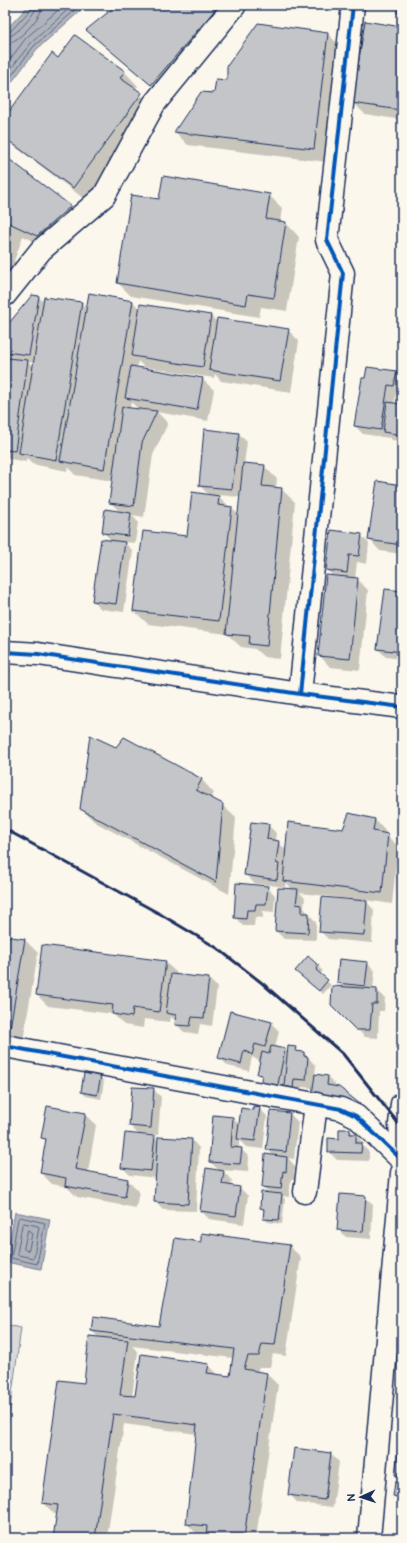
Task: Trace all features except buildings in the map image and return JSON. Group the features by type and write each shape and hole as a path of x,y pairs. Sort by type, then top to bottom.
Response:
{"street":[{"path":"5,295 41,250 104,196 154,104 235,5"},
{"path":"300,694 343,273 327,240 353,5"},
{"path":"5,652 46,655 300,694 402,707"},
{"path":"5,1046 341,1109 356,1116 402,1160"},
{"path":"305,1192 316,1104"},
{"path":"402,1104 400,1125 402,1147"},
{"path":"369,1538 402,1173"}],"shaded area":[{"path":"5,1325 21,1328 5,1446"}],"water":[{"path":"29,5 87,5 37,49 5,91 5,31"},
{"path":"15,1212 50,1219 41,1269 6,1262"}],"railway":[{"path":"5,829 160,914 217,948 262,983 343,1054 402,1128"}],"cycle path":[{"path":"300,694 343,273 327,240 353,5"},
{"path":"5,652 38,654 300,694 402,707"},
{"path":"5,1046 341,1109 356,1116 402,1160"}]}
